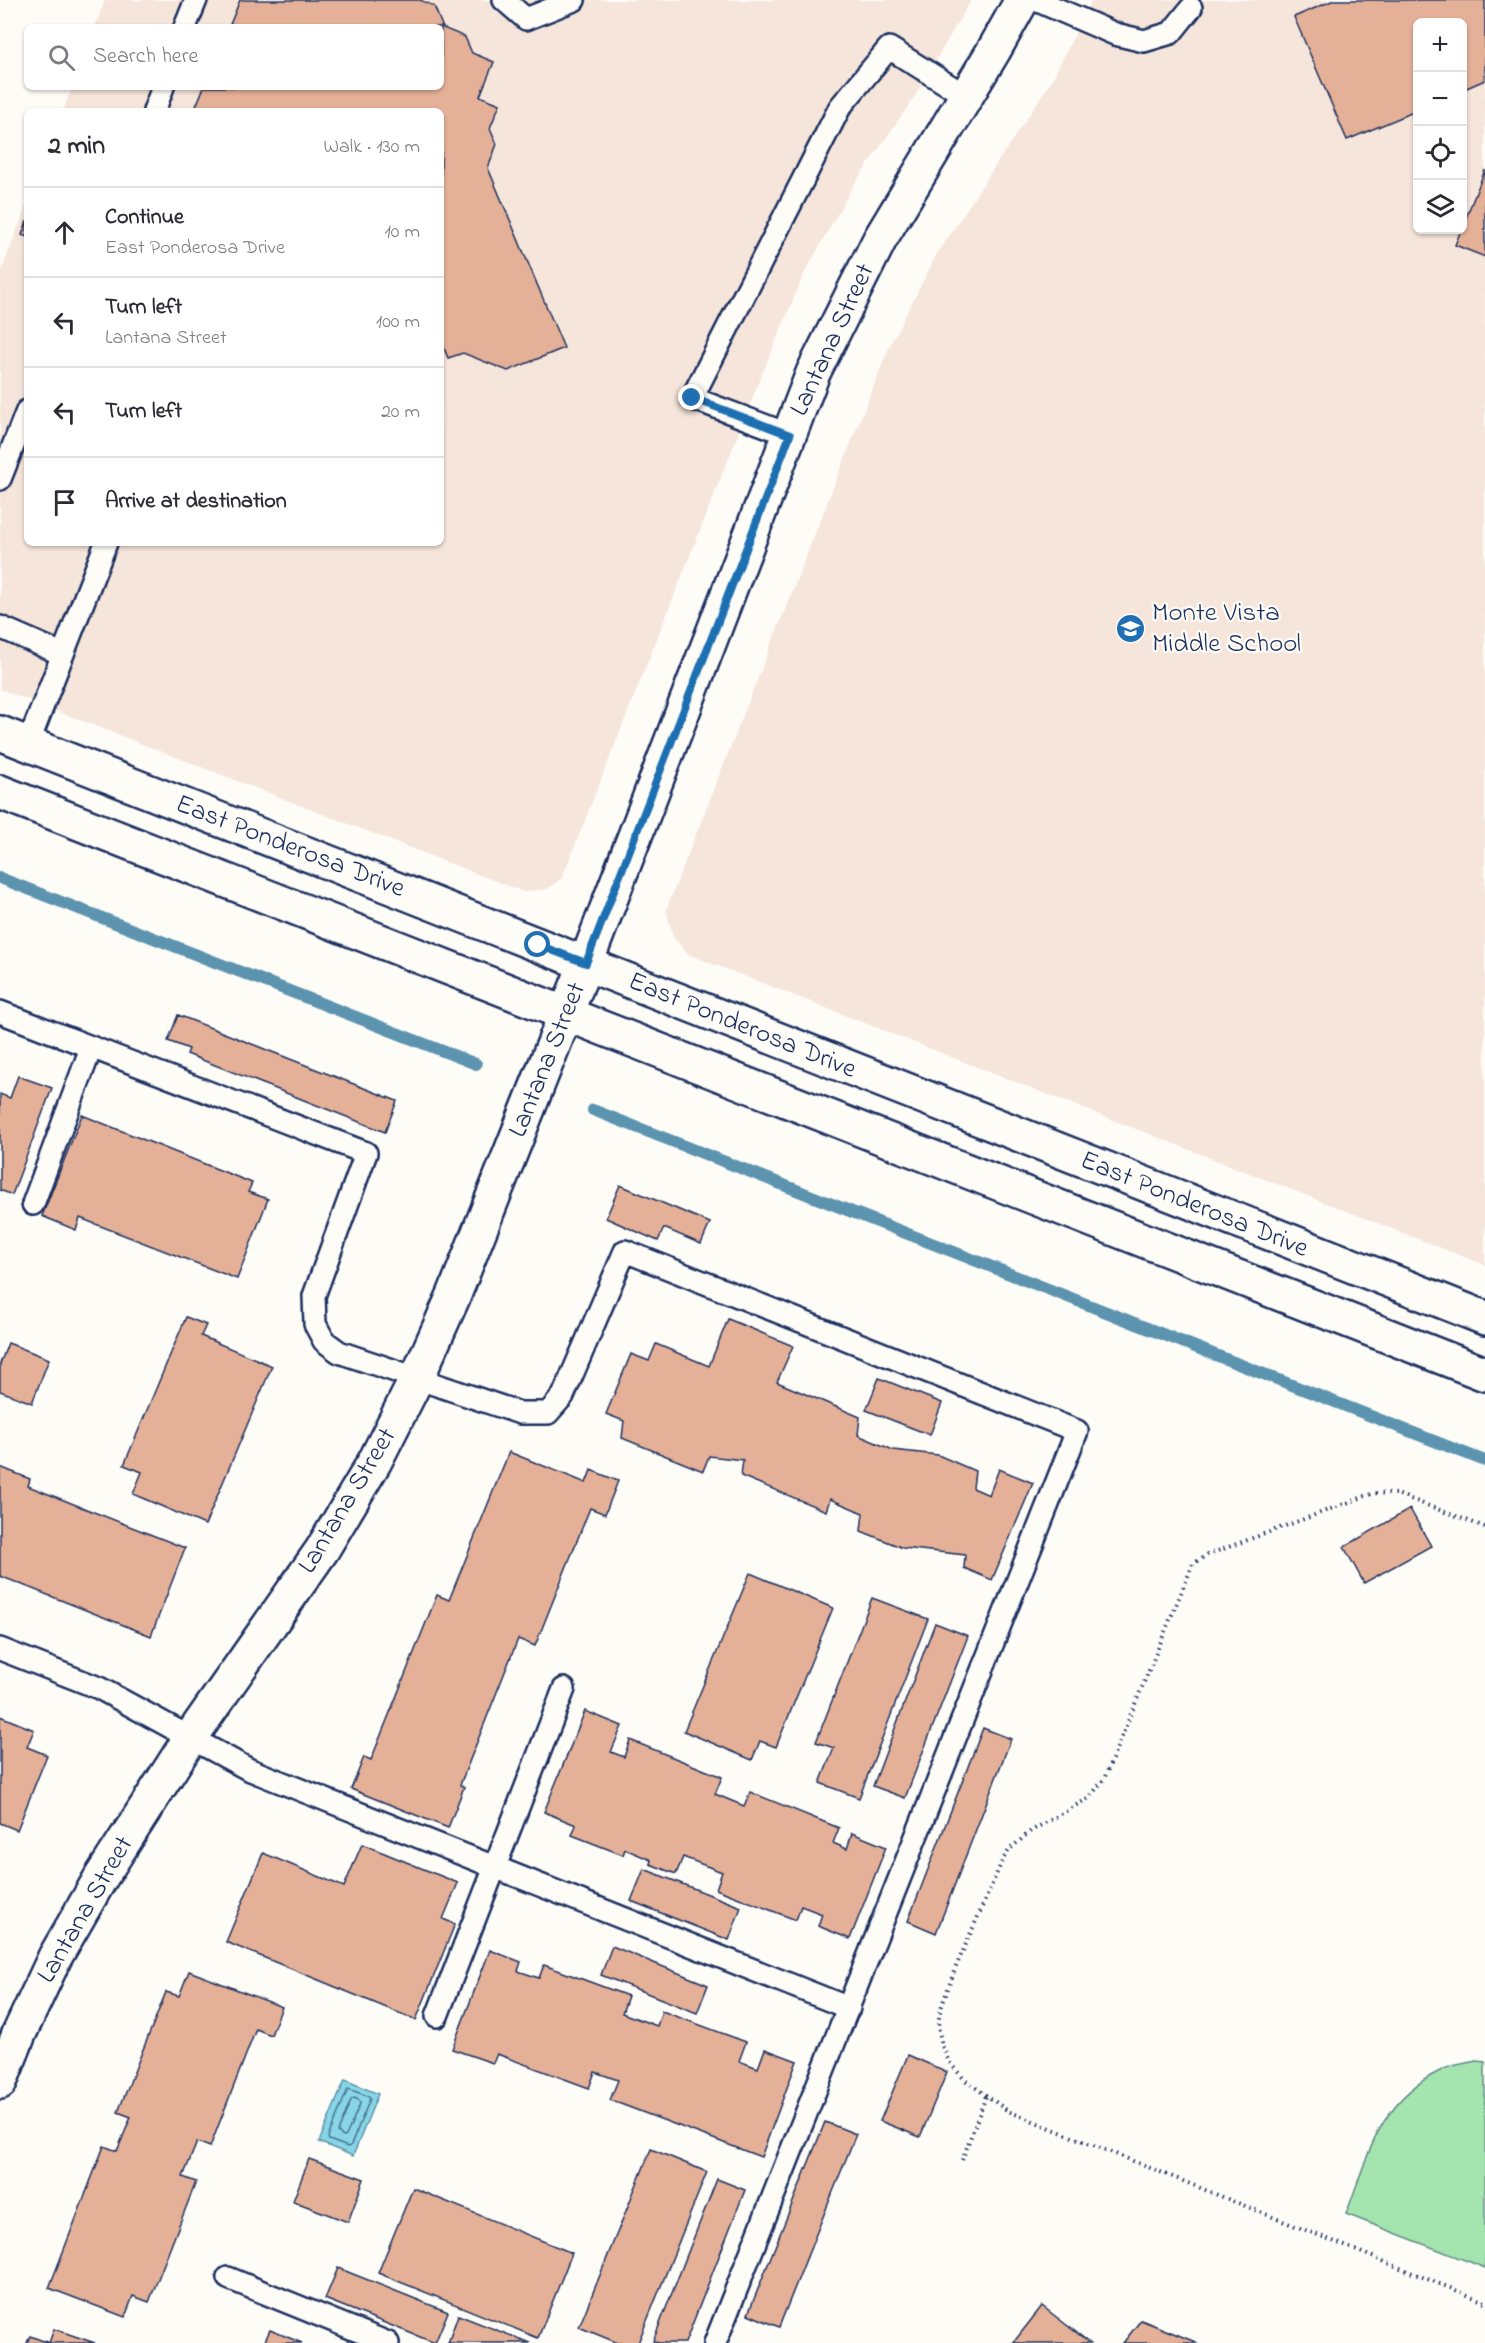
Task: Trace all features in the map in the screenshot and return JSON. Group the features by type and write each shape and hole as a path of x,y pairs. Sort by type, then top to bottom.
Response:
{"main road":[{"name":"Lantana Street","path":"0,2082 55,1956 100,1879 191,1737 322,1550 375,1461 417,1378 454,1295 586,963 813,373 880,239 1022,0"},
{"name":"East Ponderosa Drive","path":"14,738 1485,1318"},
{"name":"East Ponderosa Drive","path":"0,792 1485,1374"}],"lane":[{"path":"186,24 196,0"},
{"path":"504,0 526,19 574,0"},
{"path":"1036,0 1115,34 1144,41 1170,33 1191,8"},
{"path":"790,435 692,398 840,107 889,48 966,96"},
{"path":"155,108 162,90"},
{"path":"0,479 24,419"},
{"path":"14,738 62,654 105,546"},
{"path":"0,627 62,654"},
{"path":"0,1012 366,1153 314,1296 315,1324 324,1341 339,1352 520,1413 548,1413 563,1396 625,1251 1077,1431 715,2343"},
{"path":"33,1204 91,1048"},
{"path":"0,1649 99,1688 248,1769 849,2008"},
{"path":"437,2016 564,1689"},
{"path":"228,2278 388,2343"}],"path":[{"path":"1485,1527 1397,1494 1374,1493 1207,1555 1193,1564 1104,1779 1089,1798 1031,1831 1010,1849 1003,1859 955,1969 940,2011 939,2037 945,2056 965,2080 1008,2111 1485,2302"},
{"path":"962,2160 986,2096"}],"shaded area":[{"path":"105,0 971,0 913,99 853,186 804,274 562,878 547,889 524,892 0,689 0,275 24,212 24,546 444,546 444,108 64,108 71,90 444,90 444,24 96,24"},
{"name":"Monte Vista Middle School","path":"1092,0 1485,0 1485,1265 690,955 674,939 666,910 889,347 937,254 1052,80"}],"green space":[{"path":"1476,2061 1485,2062 1485,2268 1346,2214 1378,2132 1402,2098 1419,2083 1444,2069"}],"water":[{"path":"345,2080 378,2094 353,2156 319,2142"}],"building":[{"path":"240,0 420,0 434,6 441,24 230,24"},
{"path":"1334,0 1485,0 1485,80 1467,88 1467,18 1413,18 1413,112 1347,140 1294,17"},
{"path":"444,28 465,37 472,53 494,62 480,96 500,104 490,128 497,144 488,168 564,348 508,371 463,353 448,358 444,348 444,108 195,108 203,90 444,90"},
{"path":"1485,170 1485,257 1455,245 1459,234 1467,234 1467,215"},
{"path":"178,1015 397,1101 385,1132 187,1054 189,1049 168,1041"},
{"path":"18,1076 52,1088 12,1195 0,1190 0,1094 10,1098"},
{"path":"82,1115 252,1183 248,1192 268,1199 237,1279 80,1218 76,1230 42,1216"},
{"path":"620,1185 710,1223 701,1244 664,1228 658,1241 606,1218"},
{"path":"186,1317 206,1325 201,1336 272,1366 205,1525 133,1494 142,1472 124,1465"},
{"path":"728,1319 793,1346 777,1382 860,1417 858,1435 893,1450 938,1455 975,1471 973,1488 989,1495 999,1469 1033,1483 992,1580 964,1568 965,1555 903,1548 861,1531 863,1513 830,1499 826,1511 741,1476 743,1460 709,1456 703,1471 622,1438 624,1421 606,1414 631,1354 649,1361 656,1344 709,1366"},
{"path":"8,1343 49,1359 32,1403 0,1391 0,1364"},
{"path":"879,1378 942,1403 930,1435 866,1410"},
{"path":"509,1452 586,1483 591,1470 618,1481 605,1514 590,1508 535,1646 518,1639 460,1785 464,1787 448,1828 351,1789 364,1757 371,1760 437,1595 449,1600"},
{"path":"0,1467 30,1479 28,1486 185,1548 151,1636 0,1576"},
{"path":"1410,1509 1431,1546 1364,1583 1344,1547"},
{"path":"750,1573 833,1608 776,1747 760,1741 752,1760 684,1731"},
{"path":"872,1598 928,1619 859,1798 820,1783 834,1748 816,1742"},
{"path":"935,1623 968,1636 905,1798 873,1786"},
{"path":"585,1711 622,1726 611,1752 624,1757 630,1740 722,1777 715,1794 744,1806 750,1792 839,1828 833,1843 847,1849 852,1833 886,1847 850,1939 818,1926 822,1914 801,1906 796,1920 716,1889 722,1872 683,1857 676,1874 650,1864 651,1860 625,1849 623,1855 572,1835 576,1825 544,1812"},
{"path":"0,1716 34,1730 27,1747 47,1755 17,1830 0,1823"},
{"path":"983,1728 1011,1739 936,1933 908,1921"},
{"path":"362,1844 458,1883 443,1919 455,1924 416,2020 226,1942 263,1853 344,1887"},
{"path":"644,1869 741,1907 729,1940 631,1901"},
{"path":"612,1946 708,1985 697,2013 601,1975"},
{"path":"490,1950 521,1962 518,1971 539,1978 544,1965 628,1996 622,2013 657,2026 662,2011 746,2042 739,2061 758,2068 765,2049 797,2061 761,2157 610,2100 618,2080 595,2072 589,2088 497,2054 493,2063 452,2049"},
{"path":"189,1971 282,2007 271,2035 256,2029 210,2147 197,2142 183,2177 196,2182 149,2302 133,2296 125,2317 49,2288 104,2146 117,2151 131,2117 118,2112 166,1992 179,1996"},
{"path":"908,2055 947,2072 920,2137 880,2121"},
{"path":"825,2122 856,2134 779,2327 748,2314"},
{"path":"651,2149 707,2172 638,2343 618,2343 579,2327"},
{"path":"309,2159 364,2179 348,2222 293,2201"},
{"path":"717,2179 745,2190 685,2343 653,2341"},
{"path":"413,2188 572,2253 538,2338 378,2273"},
{"path":"338,2268 448,2312 435,2343 325,2299"},
{"path":"1042,2306 1090,2343 1013,2343"},
{"path":"458,2315 530,2343 448,2343"},
{"path":"1141,2320 1198,2343 1123,2343"},
{"path":"54,2329 95,2343 49,2343"},
{"path":"270,2330 302,2343 264,2343"},
{"path":"30,2336 49,2343 27,2343"}],"waterway":[{"path":"0,878 476,1064"},
{"path":"593,1110 1485,1461"}],"place":[{"name":"Monte Vista Middle School","path":"1131,629"}],"route":[{"path":"538,945 586,963 790,435 692,398"}]}
